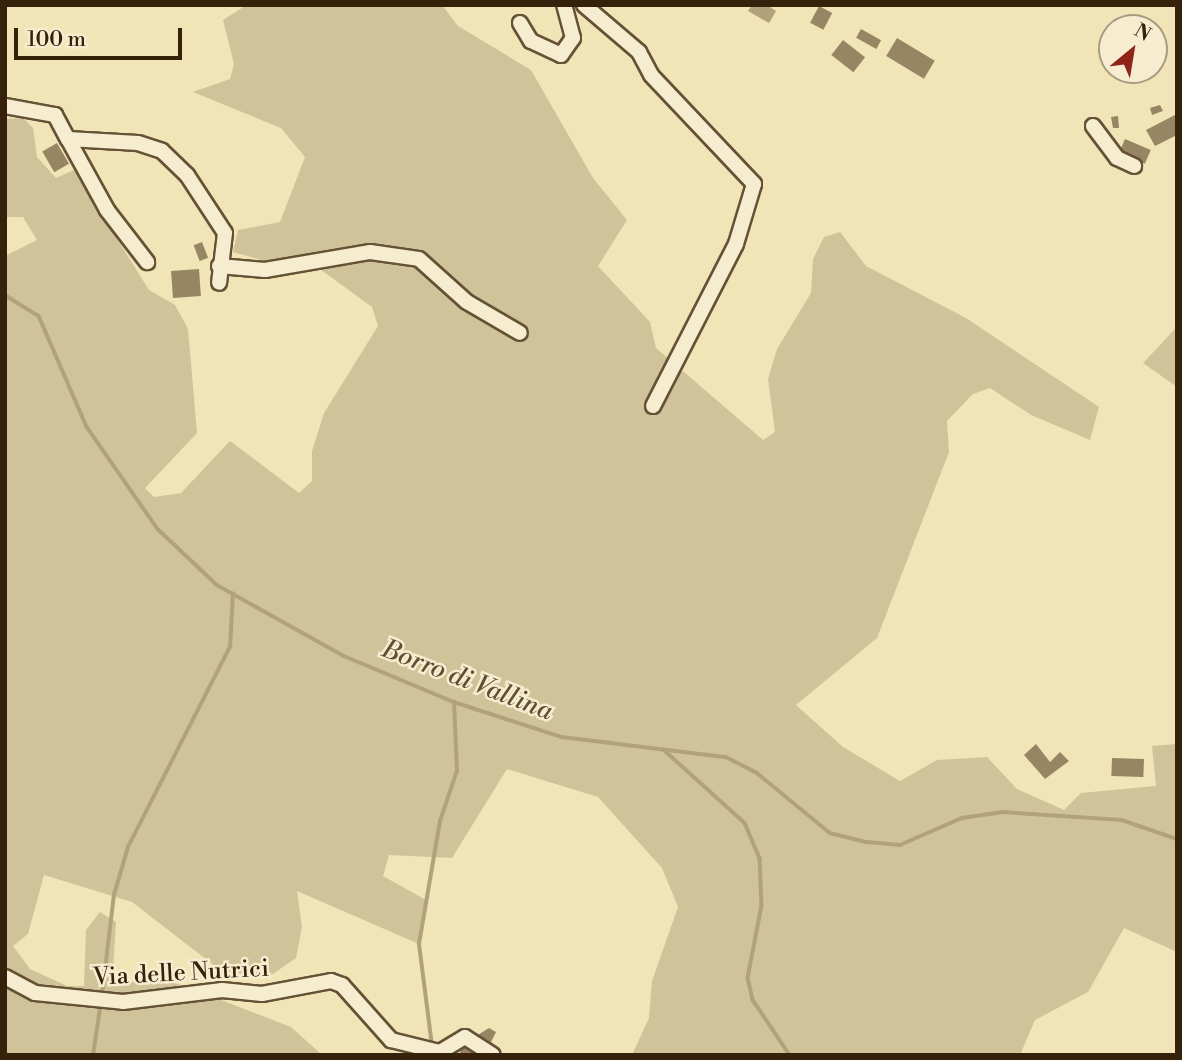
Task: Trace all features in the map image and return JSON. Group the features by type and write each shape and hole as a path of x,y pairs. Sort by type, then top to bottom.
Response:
{"street":[{"path":"520,23 531,41 561,55 573,38 564,5"},
{"path":"584,5 639,52 652,75 754,184 736,244 653,405"},
{"path":"5,106 55,115 107,210 147,262"},
{"path":"1093,126 1117,158 1134,166"},
{"path":"68,139 138,143 162,151 187,175 225,233 219,283"},
{"path":"219,266 264,270 370,252 419,259 467,302 520,333"},
{"name":"Via delle Nutrici","path":"5,977 35,993 123,1002 222,990 270,993 331,981 391,1040 440,1052 465,1037 493,1055"}],"shaded area":[{"path":"442,5 458,26 531,70 593,178 627,220 598,266 650,322 656,348 763,440 775,432 768,379 777,349 811,293 813,259 824,237 840,232 866,266 966,318 1099,407 1090,440 1031,415 990,388 973,394 947,421 949,452 877,638 796,705 843,747 900,781 937,760 987,757 1017,789 1064,810 1081,793 1156,786 1152,746 1177,744 1177,952 1124,928 1088,992 1035,1020 1020,1055 632,1055 649,1018 652,981 678,907 662,868 598,797 507,769 452,858 389,855 383,876 426,900 419,944 297,891 302,927 296,958 267,978 220,970 132,902 44,875 28,934 13,946 30,969 67,986 84,986 86,930 100,912 116,922 112,983 160,979 188,987 291,1027 322,1055 5,1055 5,256 37,240 23,217 5,217 5,119 23,118 33,128 37,157 56,178 74,170 149,290 175,305 188,329 197,433 145,488 154,497 181,493 230,441 299,493 312,481 312,451 324,413 378,326 372,307 306,259 272,263 233,252 238,230 280,222 305,157 281,128 193,92 230,79 234,64 223,20 245,6"},
{"path":"752,5 767,5 776,11 769,23 748,11"},
{"path":"1177,327 1177,387 1143,363"}],"building":[{"path":"819,6 832,13 823,30 810,23"},
{"path":"861,29 881,40 876,49 856,38"},
{"path":"897,38 935,61 924,79 886,56"},
{"path":"843,40 865,57 853,72 831,55"},
{"path":"1160,105 1163,111 1152,115 1150,108"},
{"path":"1175,115 1177,135 1155,146 1146,130"},
{"path":"1118,116 1119,128 1113,128 1111,117"},
{"path":"1125,139 1151,150 1145,164 1119,153"},
{"path":"57,143 69,164 54,172 42,152"},
{"path":"202,242 208,258 200,261 194,245"},
{"path":"199,269 201,296 173,298 171,271"},
{"path":"1036,744 1050,762 1060,752 1069,761 1045,779 1024,755"},
{"path":"1112,758 1144,759 1143,777 1111,776"},
{"path":"489,1028 496,1032 491,1042 500,1053 473,1038"},
{"path":"461,1043 473,1045 472,1055 460,1055"}],"waterway":[{"name":"Borro di Vallina","path":"5,295 39,316 87,427 158,529 217,585 344,656 454,702 562,737 726,757 756,772 830,833 867,842 900,845 962,818 1003,812 1122,820 1177,839"},
{"path":"102,995 114,895 128,847 230,647 233,594"},
{"path":"432,1046 419,944 440,821 457,771 454,702"},
{"path":"663,749 745,823 760,859 762,906 748,978 753,1000 790,1055"},
{"path":"93,1055 101,1002"}]}
